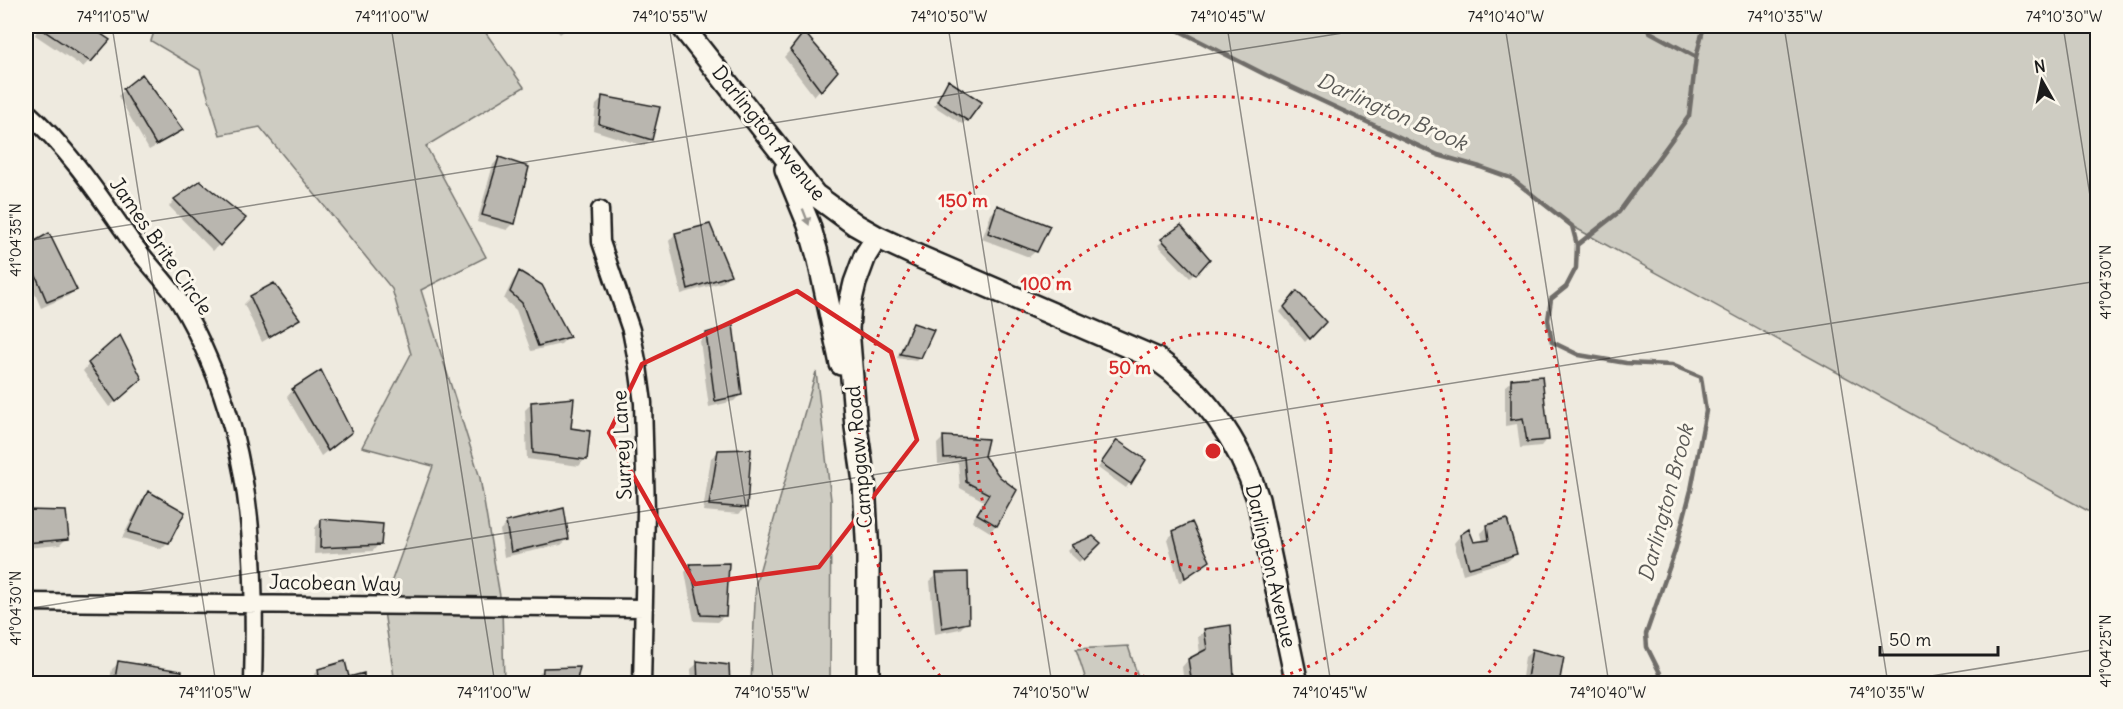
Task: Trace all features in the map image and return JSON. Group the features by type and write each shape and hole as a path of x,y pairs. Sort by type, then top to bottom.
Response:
{"main road":[{"name":"Darlington Avenue","path":"682,26 815,195 847,220 877,237 1155,358 1197,393 1221,421 1250,473 1258,499 1297,684"},
{"path":"776,144 811,234 856,428"},
{"name":"Campgaw Road","path":"868,684 867,534 864,482 856,428 848,329 855,283 865,256 877,237"}],"street":[{"name":"James Brite Circle","path":"26,111 61,145 97,191 148,265 178,301 200,340 218,381 243,466 249,511 255,603 254,684"},
{"name":"Surrey Lane","path":"600,210 602,242 631,330 643,403 646,511 642,684"},
{"name":"Jacobean Way","path":"26,602 644,608"}],"highlighted area":[{"path":"797,291 891,352 917,440 819,567 695,584 609,433 642,364"}],"shaded area":[{"path":"156,26 481,26 524,87 426,146 486,257 421,290 480,478 502,608 504,683 395,683 383,605 433,466 362,447 411,354 392,289 260,127 220,135 200,70 151,41"},
{"path":"1170,26 2097,26 2097,516 1572,226 1511,178 1438,155 1266,75"},
{"path":"816,372 831,500 830,683 751,683 756,583"},
{"path":"1128,646 1140,683 1087,683 1076,649"}],"building":[{"path":"41,26 89,26 110,40 91,62 40,28"},
{"path":"804,32 838,71 821,91 790,50"},
{"path":"142,74 183,130 156,145 123,89"},
{"path":"948,80 982,102 968,121 937,101"},
{"path":"602,96 660,107 652,140 599,124"},
{"path":"499,157 529,167 515,224 482,215"},
{"path":"200,181 246,218 220,246 174,199"},
{"path":"997,205 1050,226 1037,252 988,233"},
{"path":"710,224 731,275 688,289 675,233"},
{"path":"1181,225 1210,259 1196,275 1161,239"},
{"path":"49,233 77,290 47,302 26,252 26,246"},
{"path":"519,271 542,285 570,337 538,346 522,303 510,292"},
{"path":"274,283 300,319 269,337 250,296"},
{"path":"1297,291 1326,322 1310,339 1284,307"},
{"path":"913,323 934,330 921,358 900,354"},
{"path":"733,325 742,395 715,401 706,333"},
{"path":"120,335 142,379 116,402 88,363"},
{"path":"321,370 352,432 328,451 292,389"},
{"path":"1542,376 1549,440 1527,442 1523,418 1511,420 1511,379"},
{"path":"574,398 571,428 590,431 587,460 533,453 531,402"},
{"path":"943,436 988,439 984,456 1000,477 1017,490 997,526 977,514 989,494 966,482 964,457 944,458"},
{"path":"1117,440 1146,460 1131,484 1101,463"},
{"path":"751,449 747,508 709,505 718,450"},
{"path":"148,491 185,512 169,543 128,532"},
{"path":"564,508 569,539 511,552 506,522"},
{"path":"26,510 66,511 69,539 26,543"},
{"path":"321,519 383,524 381,545 320,548"},
{"path":"1507,519 1517,554 1469,568 1460,535 1469,529 1474,542 1489,540 1487,525"},
{"path":"1192,522 1210,561 1185,578 1173,531"},
{"path":"1093,536 1101,543 1084,560 1071,545"},
{"path":"729,563 726,616 701,615 690,564"},
{"path":"968,572 969,623 942,628 936,573"},
{"path":"1231,625 1234,678 1192,684 1188,659 1207,649 1204,629"},
{"path":"1532,649 1564,657 1559,684 1526,684"},
{"path":"118,661 182,671 179,684 114,684"},
{"path":"345,661 349,677 364,673 364,684 320,684 318,669"},
{"path":"697,661 729,665 730,684 698,684"},
{"path":"580,667 576,684 542,684 543,668"}],"waterway":[{"name":"Darlington Brook","path":"1170,26 1266,75 1438,155 1511,178 1572,226 1577,245 1576,268 1566,287 1551,299 1548,320 1552,342 1579,355 1626,363 1672,365 1701,377 1706,411 1691,490 1675,551 1646,634 1647,647 1660,673 1658,684"},
{"path":"1577,245 1619,212 1689,116 1696,57 1650,32 1648,26"},
{"path":"1696,57 1704,26"}]}
